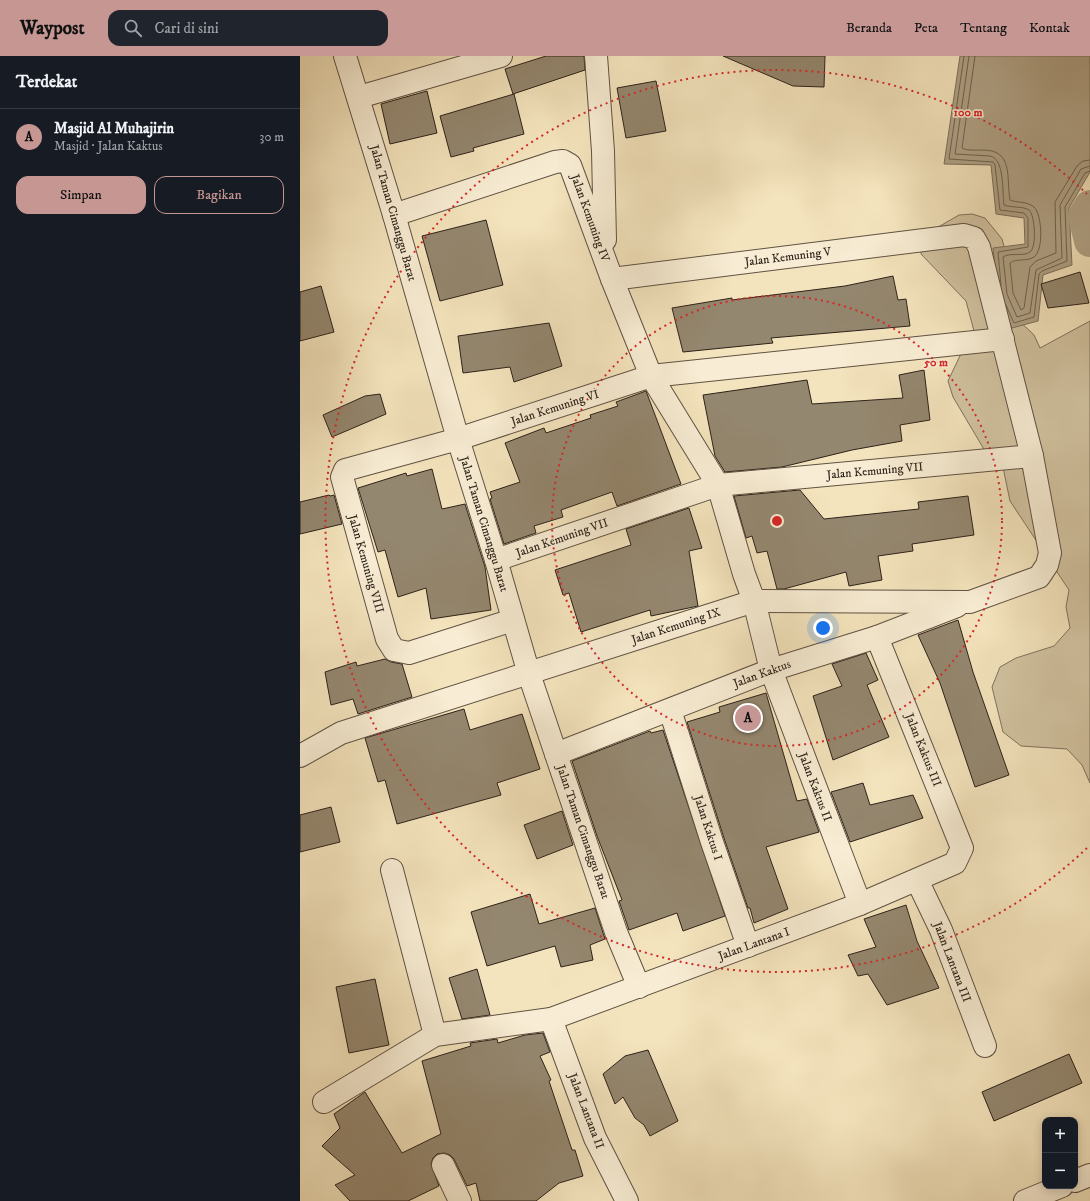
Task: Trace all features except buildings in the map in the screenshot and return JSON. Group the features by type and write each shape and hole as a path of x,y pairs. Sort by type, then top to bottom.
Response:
{"street":[{"name":"Jalan Taman Cimanggu Barat","path":"345,56 359,97 458,439 496,560 529,674 616,932 639,987"},
{"path":"359,97 501,56"},
{"path":"596,56 603,151 605,258"},
{"name":"Jalan Kemuning IV","path":"394,215 563,161 570,165 612,279 652,376"},
{"name":"Jalan Kemuning V","path":"612,279 964,235 974,238 979,247 1003,339"},
{"path":"718,485 652,376 1003,339 1032,456"},
{"name":"Jalan Kemuning VI","path":"458,439 652,376"},
{"name":"Jalan Kemuning VIII","path":"458,439 350,468 345,470 342,477 387,639 394,650 409,653 513,620"},
{"name":"Jalan Kemuning VII","path":"496,560 718,485 1032,456"},
{"name":"Jalan Kemuning IX","path":"300,756 341,733 754,601 970,602 1039,577 1047,565 1050,554 1032,456"},
{"name":"Jalan Kaktus II","path":"718,485 744,574 754,601 771,670 860,904"},
{"name":"Jalan Kaktus","path":"556,754 771,670 877,637 970,602"},
{"name":"Jalan Kaktus III","path":"877,637 962,848 955,863"},
{"name":"Jalan Kaktus I","path":"670,710 712,842 748,946"},
{"name":"Jalan Lantana I","path":"435,1035 552,1019 860,904 955,863"},
{"path":"324,1102 435,1035 392,870"},
{"name":"Jalan Lantana III","path":"917,880 941,930 985,1046"},
{"name":"Jalan Lantana II","path":"552,1019 596,1138 627,1201"},
{"path":"443,1165 460,1201"},
{"path":"1078,1180 1090,1175"},
{"path":"1025,1201 1055,1189"}],"shaded area":[{"path":"972,214 985,218 1002,239 1006,253 1013,315 1034,335 1040,348 1090,321 1090,783 1082,765 1067,749 1021,746 1003,732 992,687 1000,667 1016,658 1054,646 1070,628 1066,607 1069,590 1010,501 1000,453 985,451 953,397 948,381 968,339 974,331 966,301 921,254 921,237 959,215"}],"water":[{"path":"960,56 1090,56 1090,172 1069,208 1072,265 1043,275 1038,321 1012,328 998,297 993,248 1025,244 1024,218 996,214 991,165 944,164"}],"waterway":[{"path":"1090,206 1084,216 1090,241"}],"place":[{"name":"Masjid Al Muhajirin","path":"748,718"}]}
